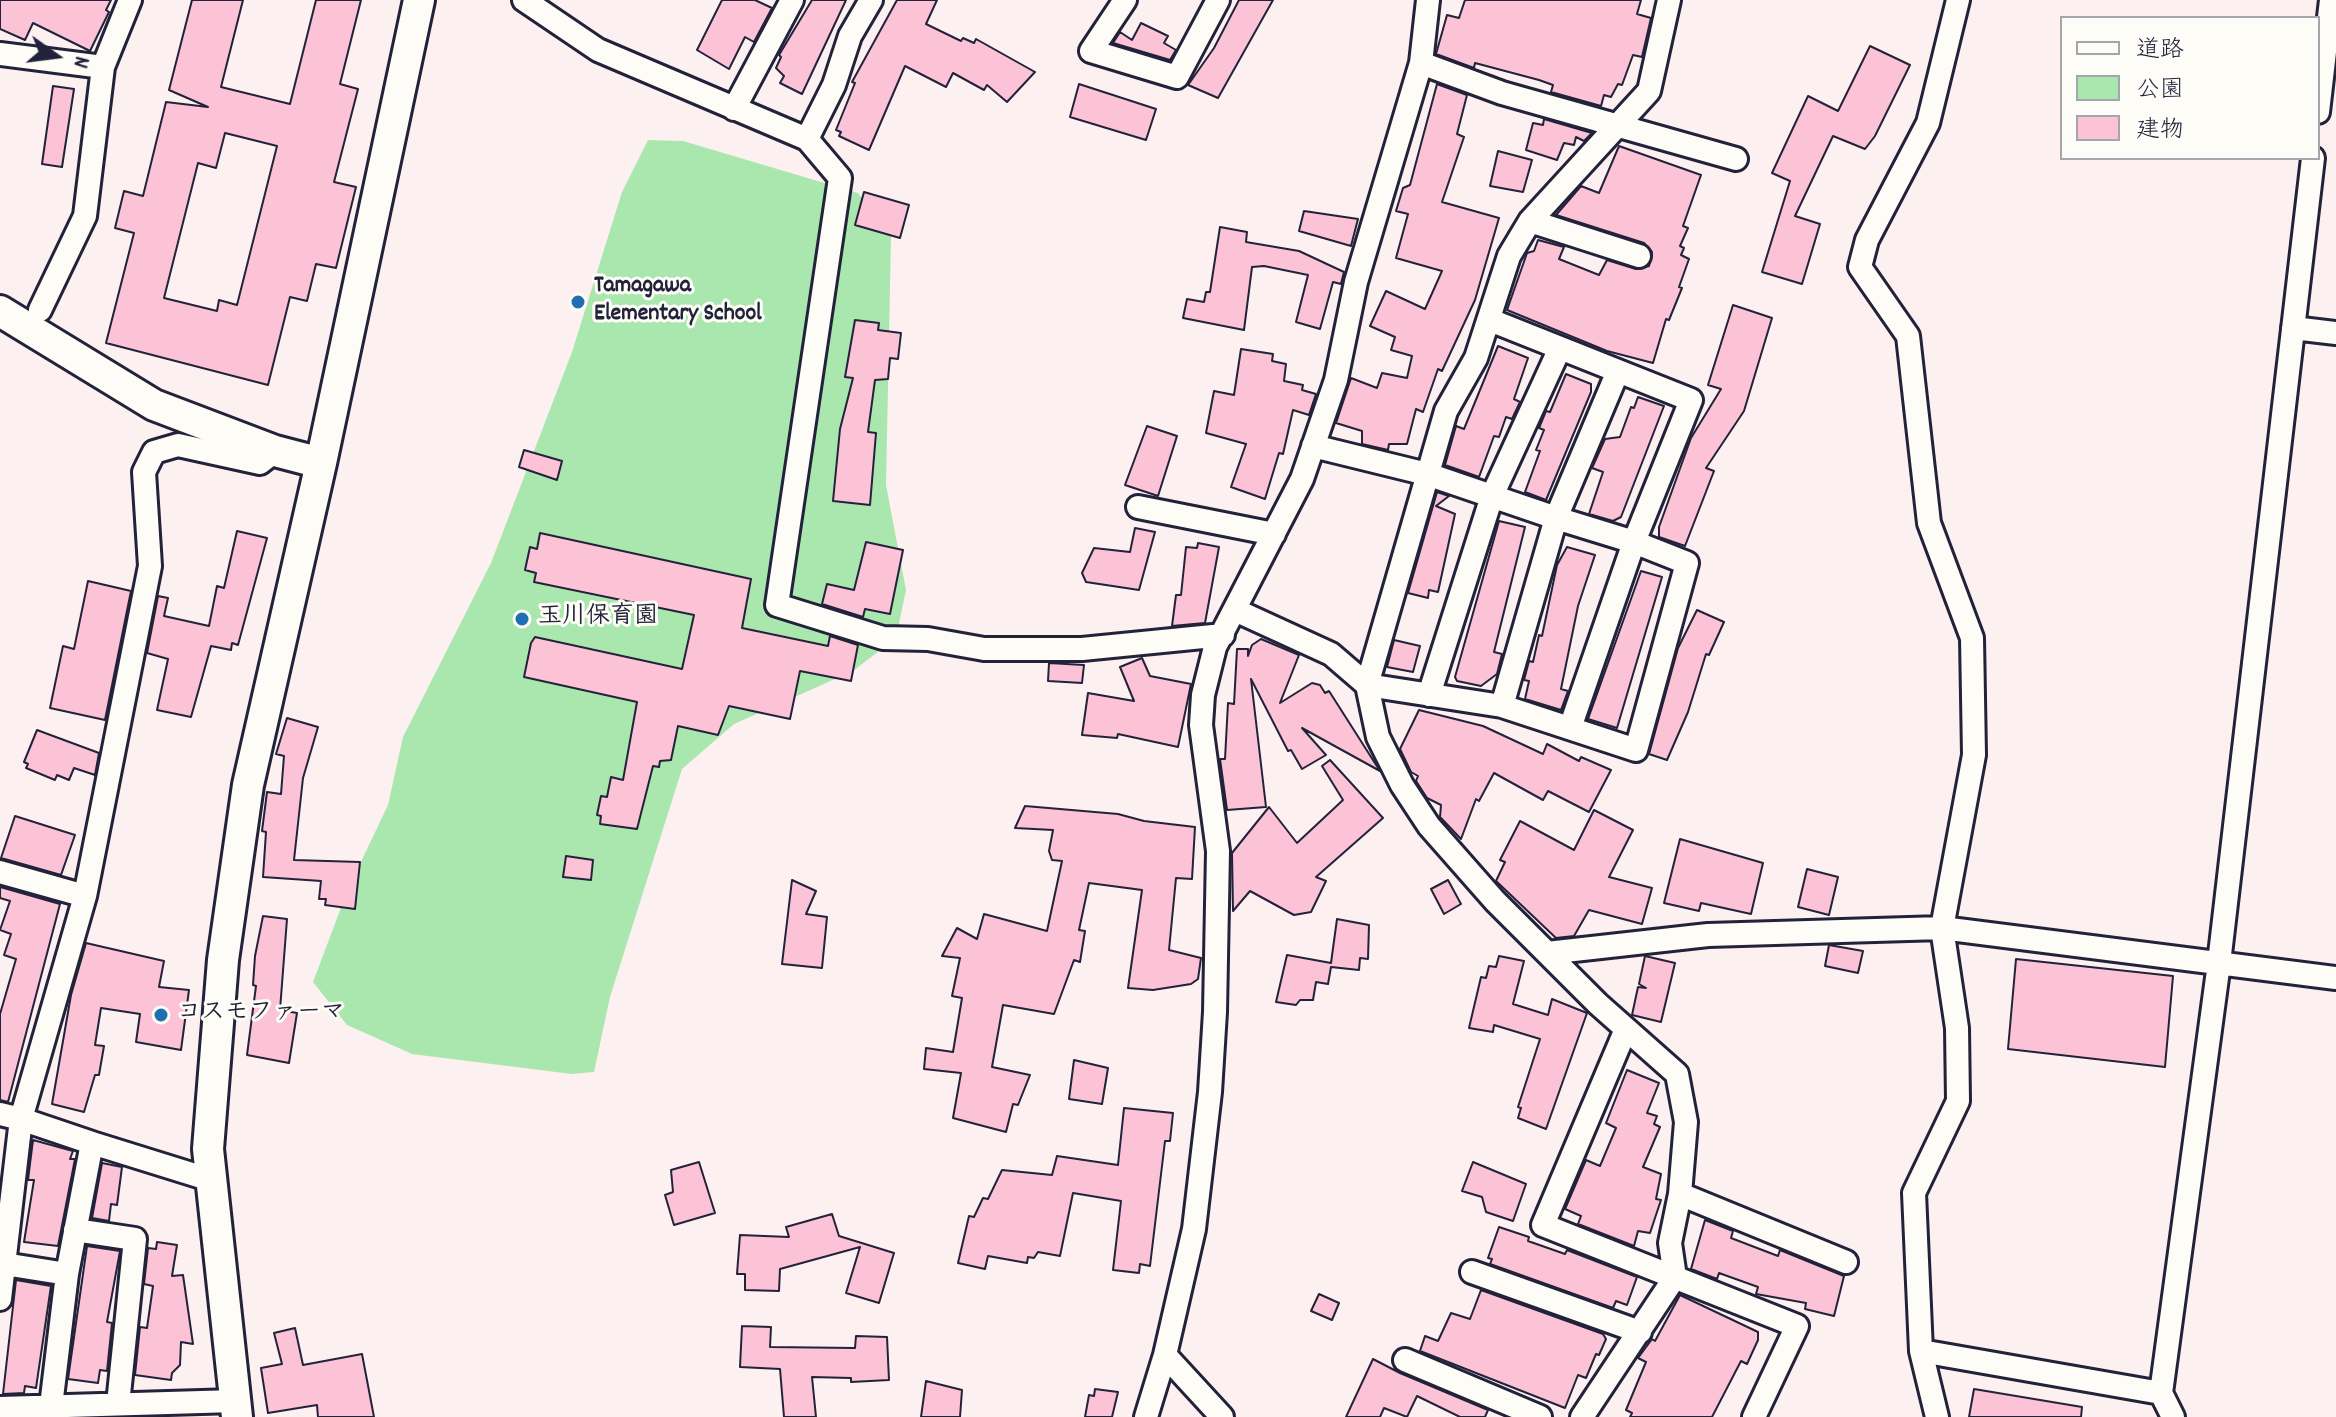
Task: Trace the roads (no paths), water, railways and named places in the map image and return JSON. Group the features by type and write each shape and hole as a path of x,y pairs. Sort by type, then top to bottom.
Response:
{"street":[{"path":"40,310 85,216 103,67 130,0"},
{"path":"0,1408 118,1404 236,1409 208,1149 223,960 248,785 321,463 419,0"},
{"path":"524,0 598,50 807,139 840,178 777,605 883,638 928,639 984,649 1082,649 1223,635"},
{"path":"734,109 792,0"},
{"path":"807,139 834,85 850,36 871,0"},
{"path":"1125,0 1091,51 1177,77 1218,0"},
{"path":"1146,1417 1165,1355 1194,1229 1210,1092 1218,851 1201,725 1212,659 1302,479 1336,380 1356,282 1421,63 1428,0"},
{"path":"1582,1417 1675,1277 1670,1243 1680,1194 1686,1122 1677,1074 1626,1029 1495,901 1422,816 1378,737 1367,685 1446,411 1476,358 1509,256 1530,221 1649,91 1669,0"},
{"path":"1937,1417 1921,1351 1914,1193 1958,1101 1957,1028 1942,928 1974,755 1972,638 1929,523 1908,336 1860,267 1867,240 1928,123 1958,0"},
{"path":"2320,95 2331,0"},
{"path":"0,54 103,67"},
{"path":"1421,63 1502,93 1736,159"},
{"path":"2173,1417 2161,1393 2219,963 2313,160"},
{"path":"1530,221 1639,256"},
{"path":"0,311 154,405 275,451 321,463"},
{"path":"1490,320 1691,400 1634,542 1570,728"},
{"path":"2293,328 2336,333"},
{"path":"1429,695 1492,496 1560,348"},
{"path":"1502,706 1556,518 1618,371"},
{"path":"0,1299 10,1116 85,896 150,566 144,472 154,452 178,445 260,463 275,451"},
{"path":"1235,610 1331,654 1367,685 1502,706 1636,750 1687,563 1634,542 1427,474 1313,446"},
{"path":"1138,507 1274,534"},
{"path":"0,872 85,896"},
{"path":"1547,953 1708,935 1942,928 2336,978"},
{"path":"1626,1029 1543,1225 1797,1326 1754,1417"},
{"path":"10,1116 211,1180"},
{"path":"51,1406 67,1274 92,1143"},
{"path":"1680,1194 1846,1262"},
{"path":"75,1230 135,1239 118,1404"},
{"path":"4,1264 67,1274"},
{"path":"1472,1272 1640,1332"},
{"path":"1921,1351 2161,1393"},
{"path":"1165,1355 1222,1417"},
{"path":"1405,1360 1540,1417"}],"place":[{"name":"Tamagawa Elementary School","path":"578,302"},
{"name":"玉川保育園","path":"522,619"},
{"name":"コスモファーマ","path":"161,1015"}]}
